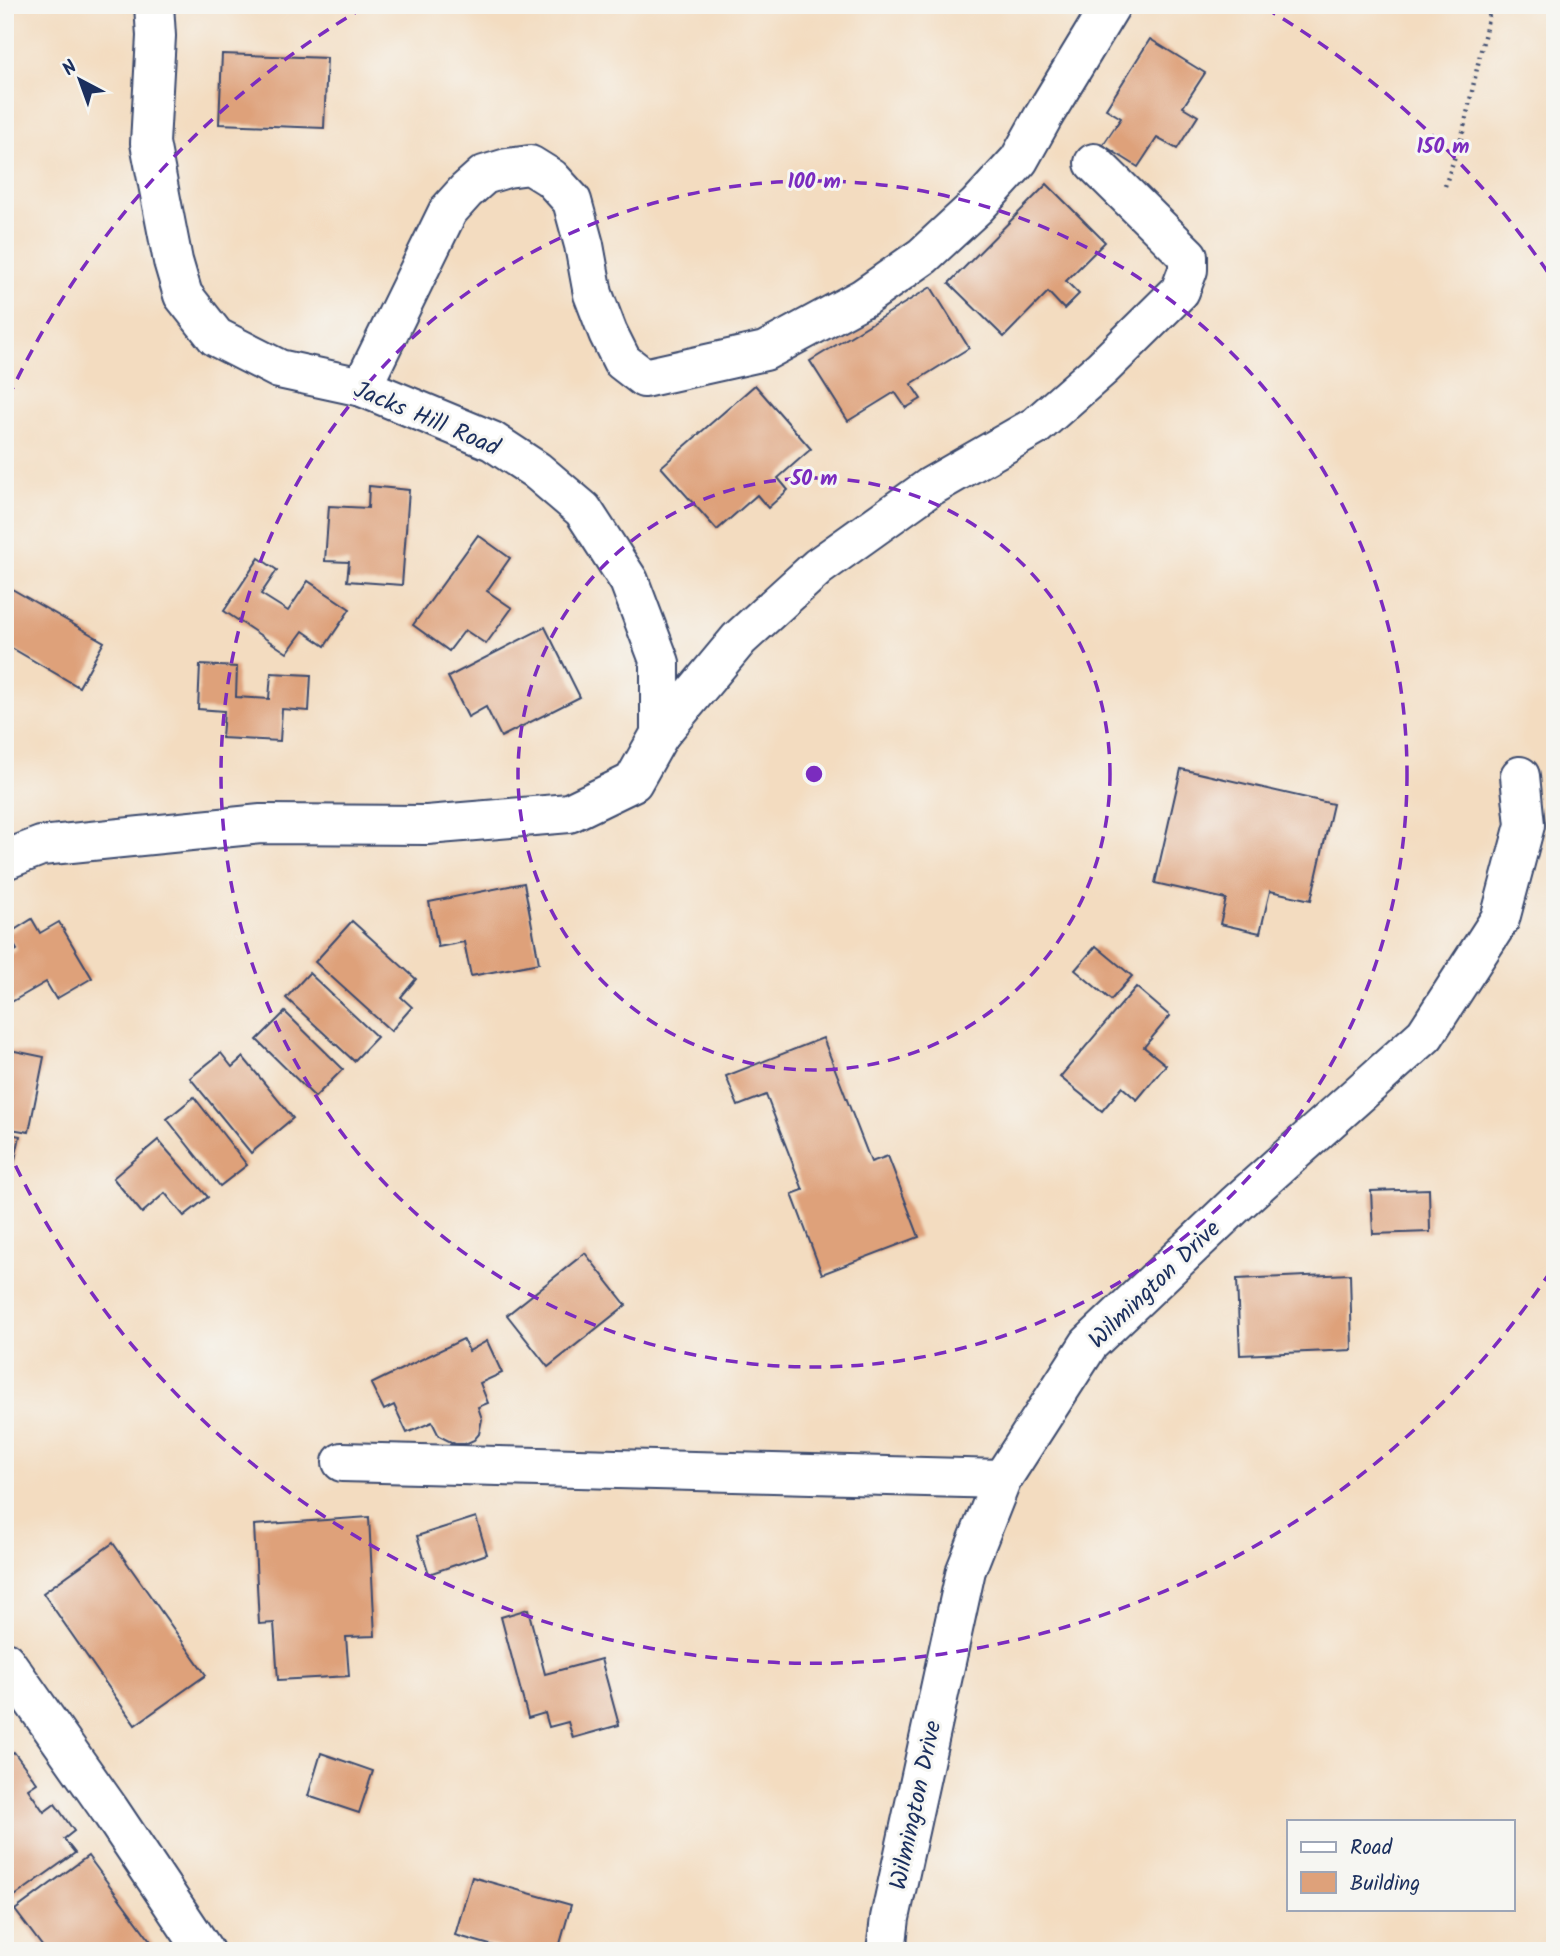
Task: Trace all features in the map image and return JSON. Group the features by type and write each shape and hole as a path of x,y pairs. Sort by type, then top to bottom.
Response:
{"street":[{"name":"Jacks Hill Road","path":"5,860 41,846 261,824 427,825 569,813 633,782 660,734 660,663 629,581 583,510 536,470 492,441 362,387 279,369 216,337 183,295 173,261 150,143 156,37 153,5"},
{"path":"362,387 449,211 484,175 530,165 551,178 572,201 584,244 593,294 608,333 622,361 644,379 765,351 863,299 923,256 977,206 1019,160 1111,5"},
{"path":"660,734 738,639 818,567 930,487 1036,426 1101,368 1180,291 1188,270 1188,256 1094,163"},
{"name":"Wilmington Drive","path":"886,1951 890,1919 966,1570 1002,1479 1089,1344 1235,1205 1425,1035 1500,919 1525,825 1520,776"},
{"path":"342,1462 1002,1479"},
{"path":"5,1661 204,1951"}],"path":[{"path":"1445,186 1463,132 1491,5"}],"building":[{"path":"1150,39 1205,73 1183,107 1198,116 1177,149 1157,138 1138,167 1103,145 1121,118 1106,109"},
{"path":"222,54 327,58 324,128 219,124"},
{"path":"1047,184 1105,242 1066,281 1079,294 1064,309 1048,292 1004,337 949,283"},
{"path":"931,287 969,348 911,384 921,399 906,408 895,392 848,421 810,361"},
{"path":"755,385 811,449 778,478 788,490 768,508 757,495 717,530 661,467"},
{"path":"369,486 409,490 402,585 347,581 349,562 325,561 329,506 368,508"},
{"path":"478,535 510,558 487,591 512,608 486,644 465,630 449,651 413,625"},
{"path":"259,558 277,570 261,594 288,611 308,581 350,609 325,646 303,631 287,653 224,611"},
{"path":"5,585 104,642 79,687 10,647 5,655"},
{"path":"545,627 580,697 501,737 486,707 468,717 448,677"},
{"path":"200,665 237,667 236,697 269,699 271,673 311,675 309,711 282,709 280,741 222,738 224,711 198,709"},
{"path":"1555,759 1555,787 1547,785"},
{"path":"1181,769 1333,804 1311,900 1270,891 1260,933 1220,924 1226,899 1155,883"},
{"path":"524,883 539,963 471,976 464,942 438,947 429,902"},
{"path":"32,919 40,933 59,922 92,978 56,999 46,982 8,1004 5,1000 5,957 17,950 8,934"},
{"path":"352,921 416,979 401,997 412,1007 391,1031 315,962"},
{"path":"1096,946 1132,976 1111,1000 1075,970"},
{"path":"309,973 377,1037 354,1061 286,998"},
{"path":"1136,987 1170,1016 1144,1047 1166,1065 1137,1100 1122,1087 1102,1111 1060,1077"},
{"path":"285,1012 343,1069 315,1097 257,1040"},
{"path":"823,1038 871,1162 888,1156 919,1237 822,1274 792,1194 803,1190 766,1095 738,1106 726,1076"},
{"path":"5,1049 44,1057 29,1132 5,1128"},
{"path":"221,1053 232,1067 243,1057 293,1118 251,1153 190,1078"},
{"path":"194,1097 247,1165 220,1186 167,1119"},
{"path":"5,1133 20,1136 6,1202 5,1202"},
{"path":"158,1140 208,1197 184,1216 165,1193 142,1213 113,1178"},
{"path":"1429,1189 1430,1232 1373,1234 1371,1191"},
{"path":"585,1253 626,1305 548,1367 507,1315"},
{"path":"1350,1274 1352,1350 1240,1355 1237,1279"},
{"path":"463,1339 469,1351 487,1341 502,1373 480,1383 488,1403 478,1407 482,1419 479,1434 465,1444 455,1444 439,1436 432,1422 407,1433 394,1405 384,1410 371,1384"},
{"path":"369,1517 375,1636 346,1637 349,1676 278,1680 274,1623 259,1624 254,1525"},
{"path":"476,1517 487,1554 429,1574 417,1536"},
{"path":"113,1543 206,1675 135,1725 43,1593"},
{"path":"528,1609 545,1674 601,1659 619,1725 573,1738 568,1722 549,1727 545,1713 528,1718 501,1617"},
{"path":"14,1752 37,1783 28,1789 44,1812 55,1804 74,1831 64,1839 75,1853 12,1898 5,1890 5,1758"},
{"path":"321,1753 373,1771 359,1813 308,1796"},
{"path":"88,1856 158,1951 46,1951 15,1910"},
{"path":"472,1877 571,1905 558,1951 511,1951 455,1935"}]}
